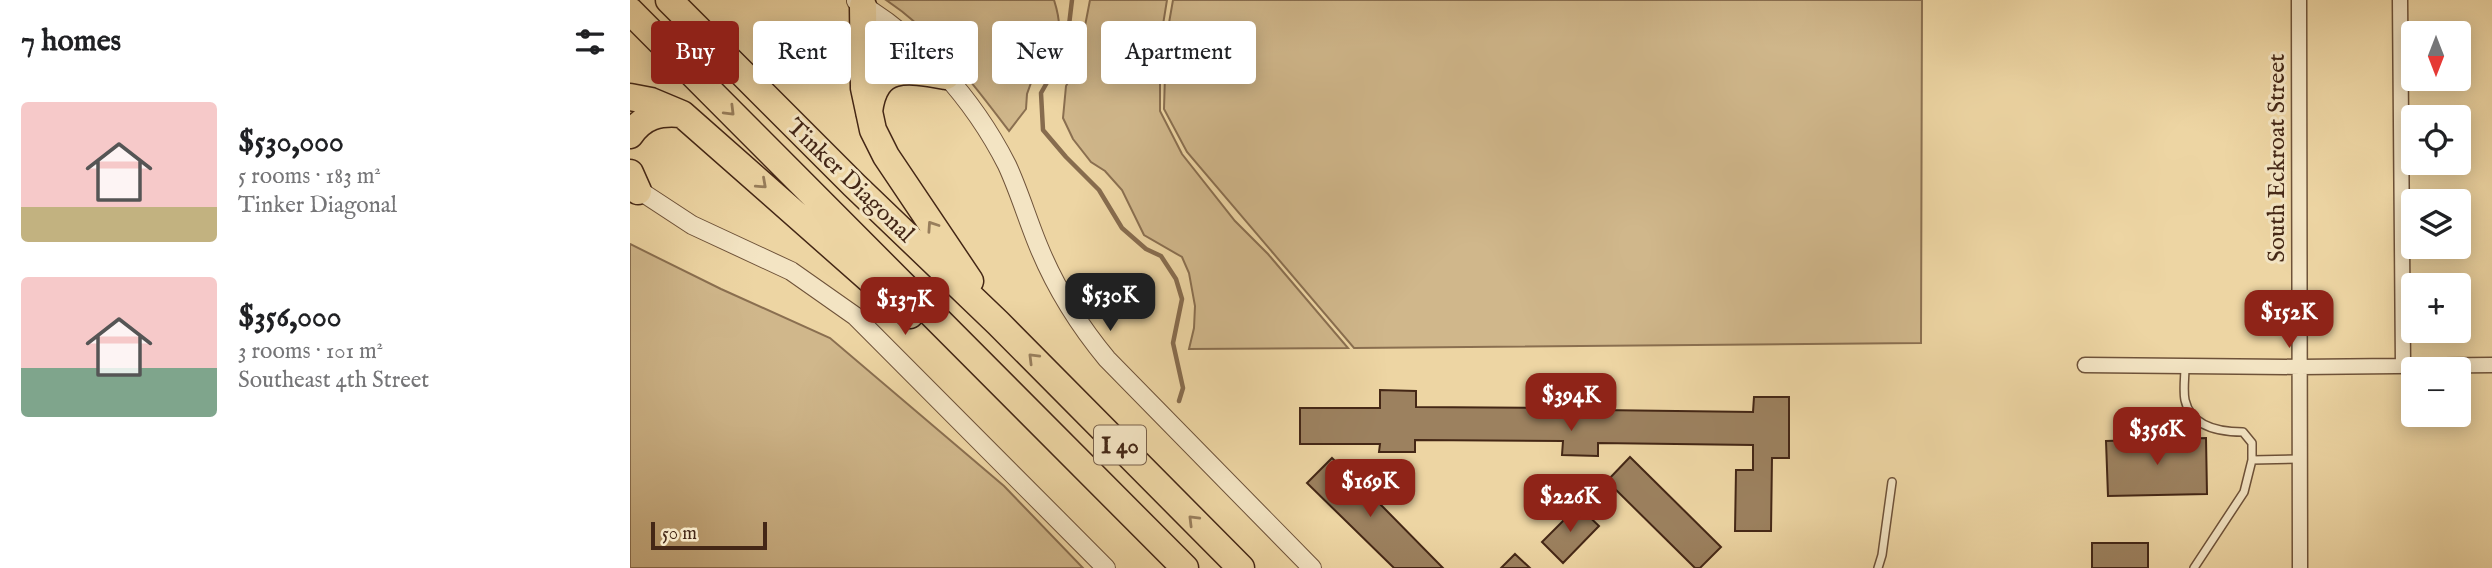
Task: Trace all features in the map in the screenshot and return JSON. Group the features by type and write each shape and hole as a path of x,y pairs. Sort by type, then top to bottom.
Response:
{"highway":[{"name":"Tinker Diagonal","path":"668,0 854,185 998,323 1241,568"},
{"path":"859,3 864,88 873,130 886,156 998,323"},
{"name":"Tinker Diagonal","path":"630,10 1185,568"},
{"path":"869,114 874,89 879,84"},
{"path":"630,97 651,101 682,114 1104,486"},
{"path":"630,135 652,116 663,113 682,114"}],"street":[{"name":"South Eckroat Street","path":"2299,0 2300,568"},
{"path":"2400,0 2403,357"},
{"path":"859,3 885,21"},
{"path":"952,84 978,117 1006,164 1049,271 1089,337 1124,379 1312,568"},
{"path":"633,183 692,225 792,271 855,316 1105,568"},
{"path":"2085,365 2401,365"},
{"path":"2471,365 2492,365"}],"lane":[{"path":"2185,366 2185,400 2190,412 2208,428 2223,432 2243,432 2252,443 2252,460 2244,492 2194,568"},
{"path":"2252,460 2300,459"},
{"path":"1878,568 1892,482"}],"shaded area":[{"path":"886,0 1054,0 1059,21 992,21 992,84 1031,84 1026,109 1009,131 972,84 978,84 978,21 913,21"},
{"path":"1090,0 1167,0 1164,21 1101,21 1101,84 1160,84 1160,111 1182,154 1235,221 1268,254 1348,348 1189,349 1195,306 1189,273 1182,257 1144,235 1122,190 1105,171 1091,162 1073,139 1063,118 1067,84 1087,84 1086,21"},
{"path":"1173,0 1922,0 1921,343 1354,348 1187,152 1164,109 1165,84 1256,84 1256,21 1169,21"},
{"path":"630,244 830,338 1004,486 1083,568 630,568"}],"building":[{"path":"1380,390 1416,391 1416,407 1563,408 1563,394 1599,394 1599,410 1753,412 1754,397 1789,397 1789,458 1772,458 1771,531 1735,531 1736,470 1753,470 1753,445 1598,443 1598,456 1562,455 1563,441 1415,440 1415,452 1379,452 1380,444 1300,444 1300,408 1380,408"},
{"path":"2206,438 2207,494 2108,496 2106,441"},
{"path":"1630,457 1721,547 1700,568 1695,568 1607,481"},
{"path":"1332,458 1443,568 1394,568 1307,483"},
{"path":"1578,506 1599,526 1563,563 1542,542"},
{"path":"2092,543 2148,543 2148,568 2092,568"},
{"path":"1515,554 1530,568 1501,568"}],"waterway":[{"path":"1072,0 1069,25 1071,48 1066,63 1053,72 1041,93 1043,130 1099,190 1122,228 1146,249 1161,256 1176,279 1182,299 1173,343 1183,388 1179,401"}]}
